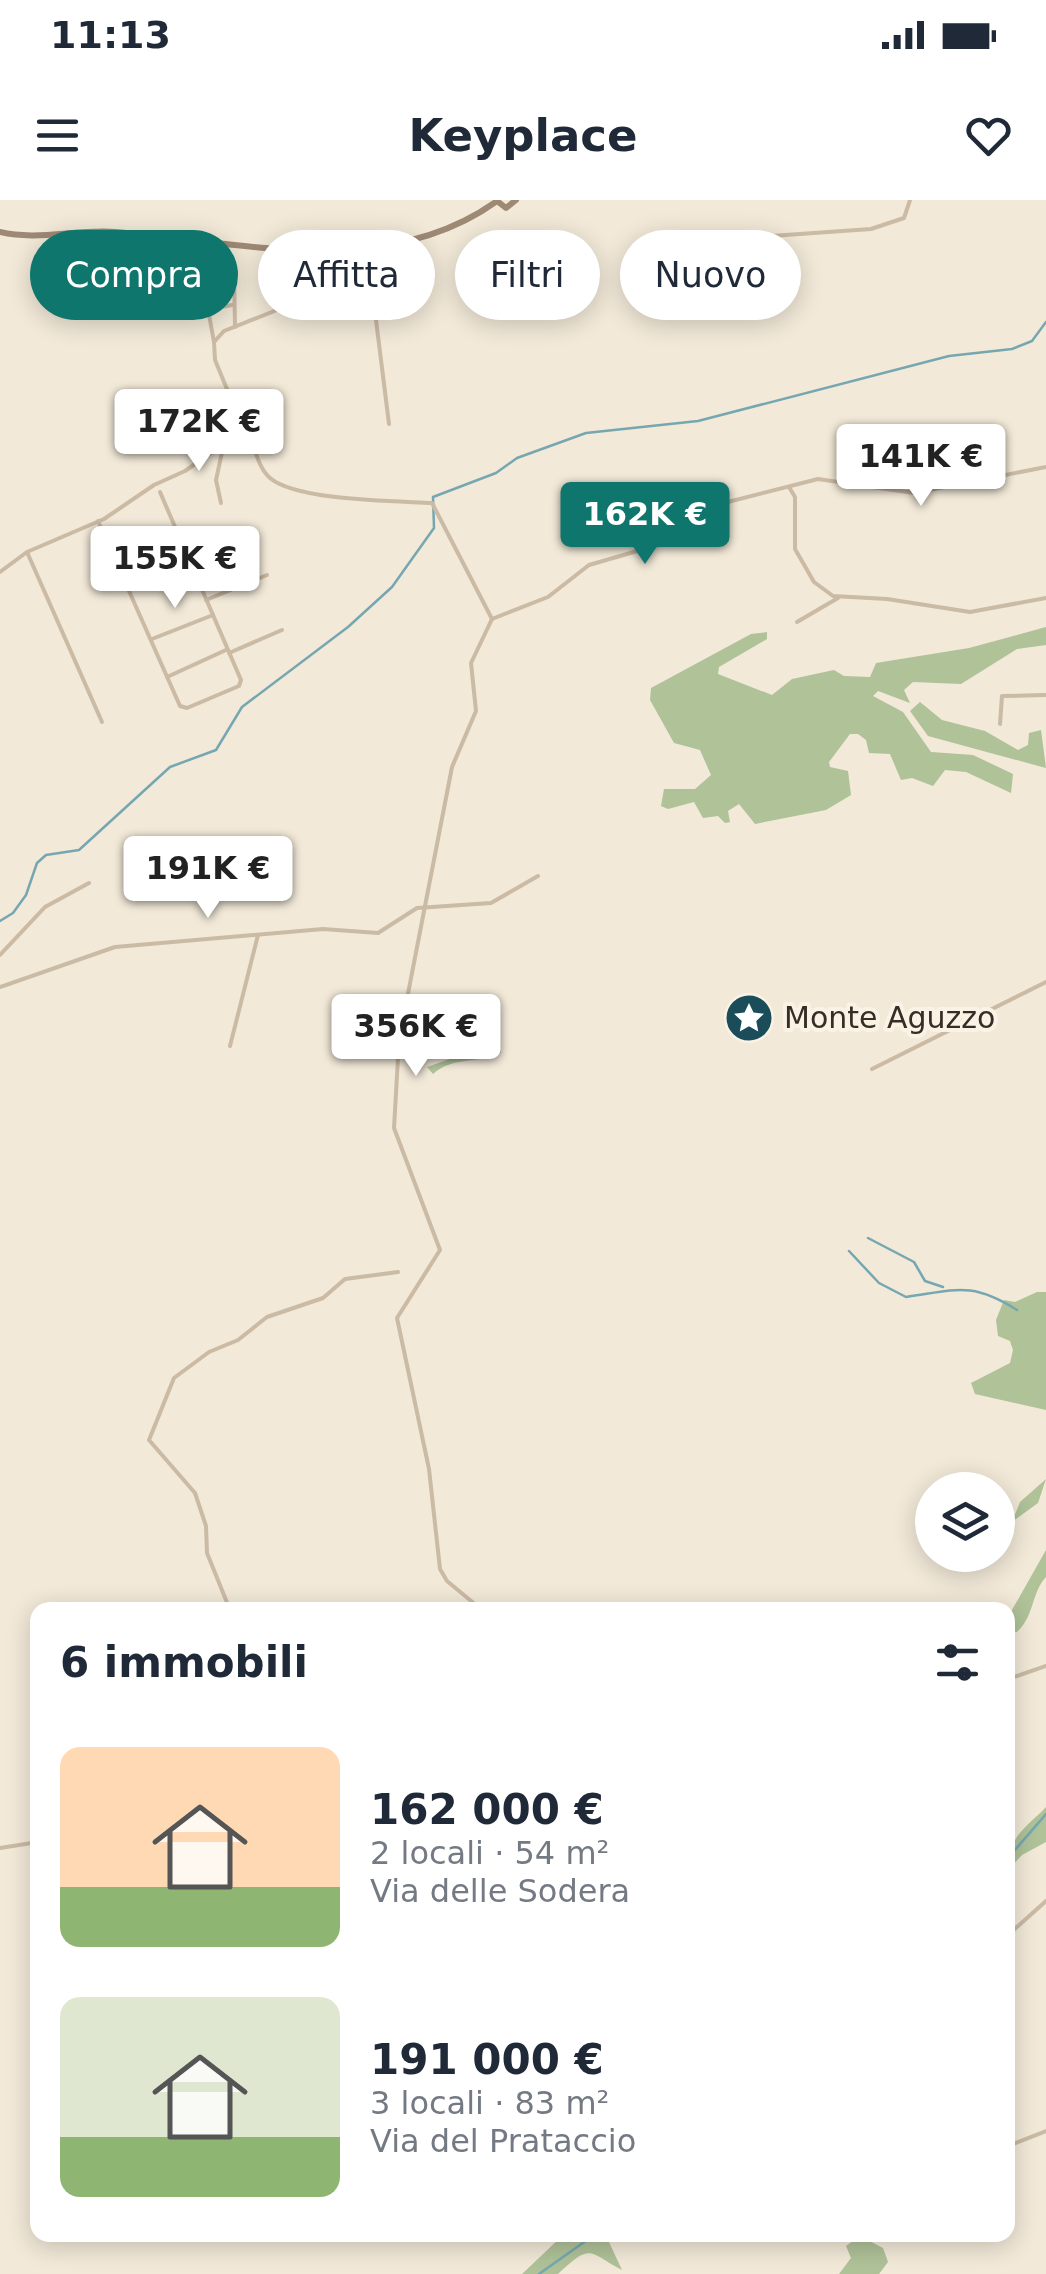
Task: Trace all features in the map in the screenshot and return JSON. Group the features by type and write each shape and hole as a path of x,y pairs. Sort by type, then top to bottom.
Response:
{"street":[{"path":"435,233 459,224 497,200 506,208 516,200"},
{"path":"801,234 881,227 902,219 910,200"},
{"path":"0,232 115,232 258,245"},
{"path":"214,342 258,318"},
{"path":"208,320 214,357 266,475 288,487 384,504 434,505 445,535 492,619"},
{"path":"234,320 235,327"},
{"path":"376,320 389,424"},
{"path":"0,572 26,552 98,522 224,443 239,432 241,423"},
{"path":"221,503 216,480 224,443"},
{"path":"472,1602 446,1580 440,1566 429,1469 397,1322 400,1308 440,1251 393,1120 399,1040 452,767 476,711 472,658 492,619 548,597 592,564 665,544 717,505 828,479 914,493 1046,467"},
{"path":"789,486 795,497 795,550 817,585 838,598"},
{"path":"98,522 180,706 187,708 241,685 160,492"},
{"path":"26,552 102,722"},
{"path":"124,579 185,552"},
{"path":"206,600 267,575"},
{"path":"797,622 838,598 882,598 974,612 1046,598"},
{"path":"151,640 213,615"},
{"path":"167,678 282,630"},
{"path":"1000,724 1002,696 1046,695"},
{"path":"0,988 115,947 340,928 378,933 424,907 486,905 538,876"},
{"path":"0,955 46,906 89,883"},
{"path":"230,1046 258,934"},
{"path":"872,1069 1046,982"},
{"path":"227,1602 207,1553 206,1526 195,1494 149,1440 172,1381 209,1352 238,1340 264,1318 318,1300 345,1279 398,1272"},
{"path":"1015,1676 1046,1666"},
{"path":"0,1848 30,1843"},
{"path":"1015,1929 1046,1901"},
{"path":"1015,2143 1046,2131"}],"green space":[{"path":"1046,627 1046,645 1017,649 961,684 913,682 904,690 910,703 878,691 873,696 903,712 931,752 973,755 1013,774 1011,793 966,772 945,770 933,786 912,778 901,780 890,754 869,753 866,740 850,734 829,762 830,767 848,771 851,795 826,810 755,824 739,804 728,811 730,822 725,823 718,816 703,818 694,802 668,809 661,806 664,789 695,789 711,775 700,750 674,743 650,700 651,688 751,634 767,632 767,639 719,667 718,674 772,695 792,679 834,670 844,676 870,677 876,663 969,648"},
{"path":"920,702 942,720 985,731 1018,750 1028,745 1029,733 1041,730 1046,768 928,736 910,711"},
{"path":"476,1050 502,1052 449,1065 433,1074 427,1067"},
{"path":"1046,1292 1046,1410 975,1394 971,1383 1010,1363 1013,1350 1010,1341 998,1336 996,1320 1004,1300 1015,1302"},
{"path":"1046,1479 1038,1503 1015,1520 1020,1502"},
{"path":"1046,1550 1046,1577 1027,1618 1015,1632 1015,1605"},
{"path":"1046,1807 1046,1842 1015,1862 1015,1840"},
{"path":"556,2242 609,2242 622,2270 590,2253 578,2257 558,2274 522,2274"},
{"path":"852,2242 872,2242 883,2248 888,2262 879,2274 839,2274 851,2258 846,2246"}],"waterway":[{"path":"0,921 13,913 26,895 37,863 46,855 79,850 170,767 216,750 242,707 348,627 392,587 434,528 433,497 496,473 517,458 586,433 698,421 949,356 1012,349 1032,341 1046,322"},
{"path":"868,1238 914,1262 925,1281 943,1287"},
{"path":"849,1251 879,1283 906,1297 951,1290 975,1291 1017,1310"},
{"path":"1015,1850 1046,1814"},
{"path":"539,2274 584,2242"}],"place":[{"name":"Monte Aguzzo","path":"749,1018"}]}
